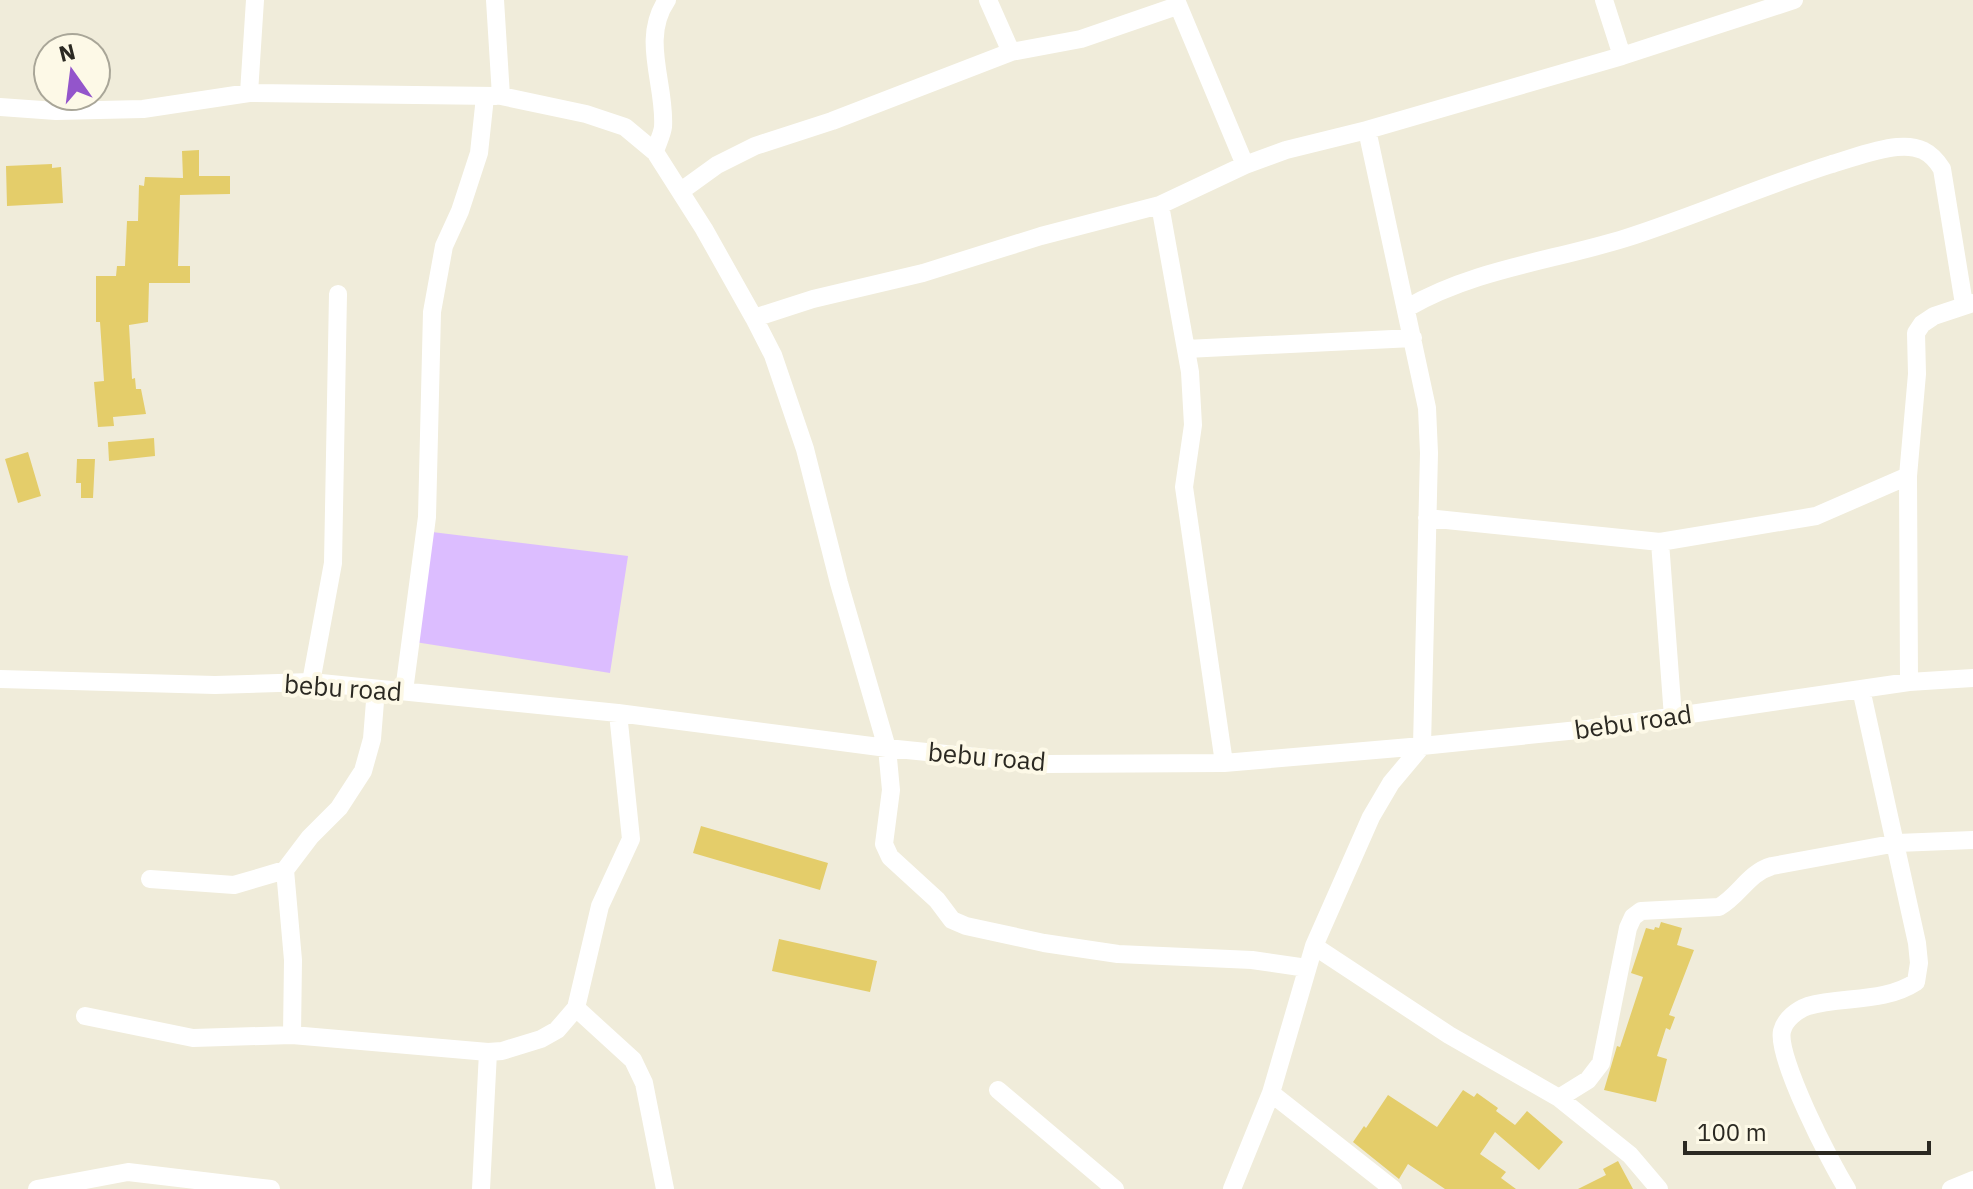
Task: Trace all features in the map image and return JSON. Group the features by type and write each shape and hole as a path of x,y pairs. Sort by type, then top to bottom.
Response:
{"street":[{"path":"249,93 255,0"},
{"path":"404,691 427,517 432,312 444,246 460,211 479,153 493,96 495,0"},
{"path":"655,152 663,128 655,68 655,41 661,8 667,0"},
{"path":"988,0 1011,52"},
{"path":"1604,0 1622,56"},
{"path":"754,318 813,299 923,273 1041,236 1160,205 1245,165 1286,150 1367,130 1622,56 1794,0"},
{"path":"681,191 717,165 755,146 832,121 1011,52 1081,39 1177,3 1245,165"},
{"path":"0,107 56,111 115,110 249,93 493,96 586,114 625,127 655,152 681,191 773,355 805,449 839,583 887,748 891,790 884,844 890,857 937,900 952,920 1044,943 1118,954 1252,960 1307,968"},
{"path":"1232,1189 1271,1093 1314,946 1371,817 1391,783 1422,746 1429,453 1427,408 1367,130"},
{"path":"1407,308 1466,280 1628,237 1880,149 1899,146 1921,148 1934,155 1942,169 1969,303 1934,316 1922,324 1916,333 1917,374 1908,476 1909,682"},
{"path":"1160,205 1186,349 1193,425 1184,487 1224,763"},
{"path":"311,682 333,563 338,294"},
{"path":"1186,349 1413,338"},
{"path":"1427,518 1660,542 1816,516 1908,476"},
{"path":"1660,542 1673,717"},
{"name":"bebu road","path":"0,679 215,685 311,682 618,713 887,748 1046,764 1224,763 1422,746 1588,729 1909,682 1973,678"},
{"path":"150,879 234,885 285,870 310,837 339,808 363,771 372,739 376,689"},
{"path":"1847,1189 1789,1072 1782,1046 1782,1030 1790,1016 1806,1007 1901,992 1916,982 1918,953 1897,843 1861,689"},
{"path":"85,1016 193,1038 292,1035 488,1052 541,1039 557,1030 576,1008 600,906 631,839 618,713"},
{"path":"1559,1098 1588,1080 1601,1063 1628,928 1633,917 1641,911 1719,907 1729,902 1760,869 1897,843 1973,840"},
{"path":"285,870 293,960 292,1035"},
{"path":"1314,946 1449,1035 1559,1098 1630,1155 1659,1189"},
{"path":"576,1008 633,1060 644,1083 665,1189"},
{"path":"481,1189 488,1052"},
{"path":"998,1090 1115,1189"},
{"path":"1271,1093 1393,1189"},
{"path":"37,1189 128,1172 271,1189"},
{"path":"1951,1189 1973,1180"}],"shaded area":[{"path":"432,532 628,556 610,673 415,642"}],"building":[{"path":"199,150 199,176 230,176 230,194 180,195 178,266 190,266 190,283 149,283 148,322 129,325 132,379 135,378 136,389 141,389 146,414 113,417 114,426 98,427 94,382 104,381 100,322 96,322 96,276 116,276 117,266 125,266 127,221 138,221 139,185 144,186 145,177 183,178 182,151"},
{"path":"52,164 52,168 61,167 63,203 7,206 6,166"},
{"path":"154,438 155,456 109,461 108,442"},
{"path":"28,452 41,496 18,503 5,459"},
{"path":"77,459 95,459 93,498 81,498 81,483 76,483"},
{"path":"701,826 828,863 820,890 693,853"},
{"path":"1661,922 1682,928 1677,945 1694,950 1669,1015 1675,1017 1670,1030 1666,1028 1657,1056 1667,1059 1656,1102 1604,1090 1643,977 1631,973 1646,928 1659,928"},
{"path":"779,939 877,961 870,992 772,971"},
{"path":"1463,1090 1474,1097 1477,1093 1515,1125 1527,1111 1563,1142 1539,1170 1495,1132 1480,1154 1506,1172 1501,1178 1516,1189 1445,1189 1408,1164 1399,1179 1353,1142 1388,1095 1437,1127"},
{"path":"1618,1161 1633,1189 1578,1189 1606,1175 1603,1169"}]}
